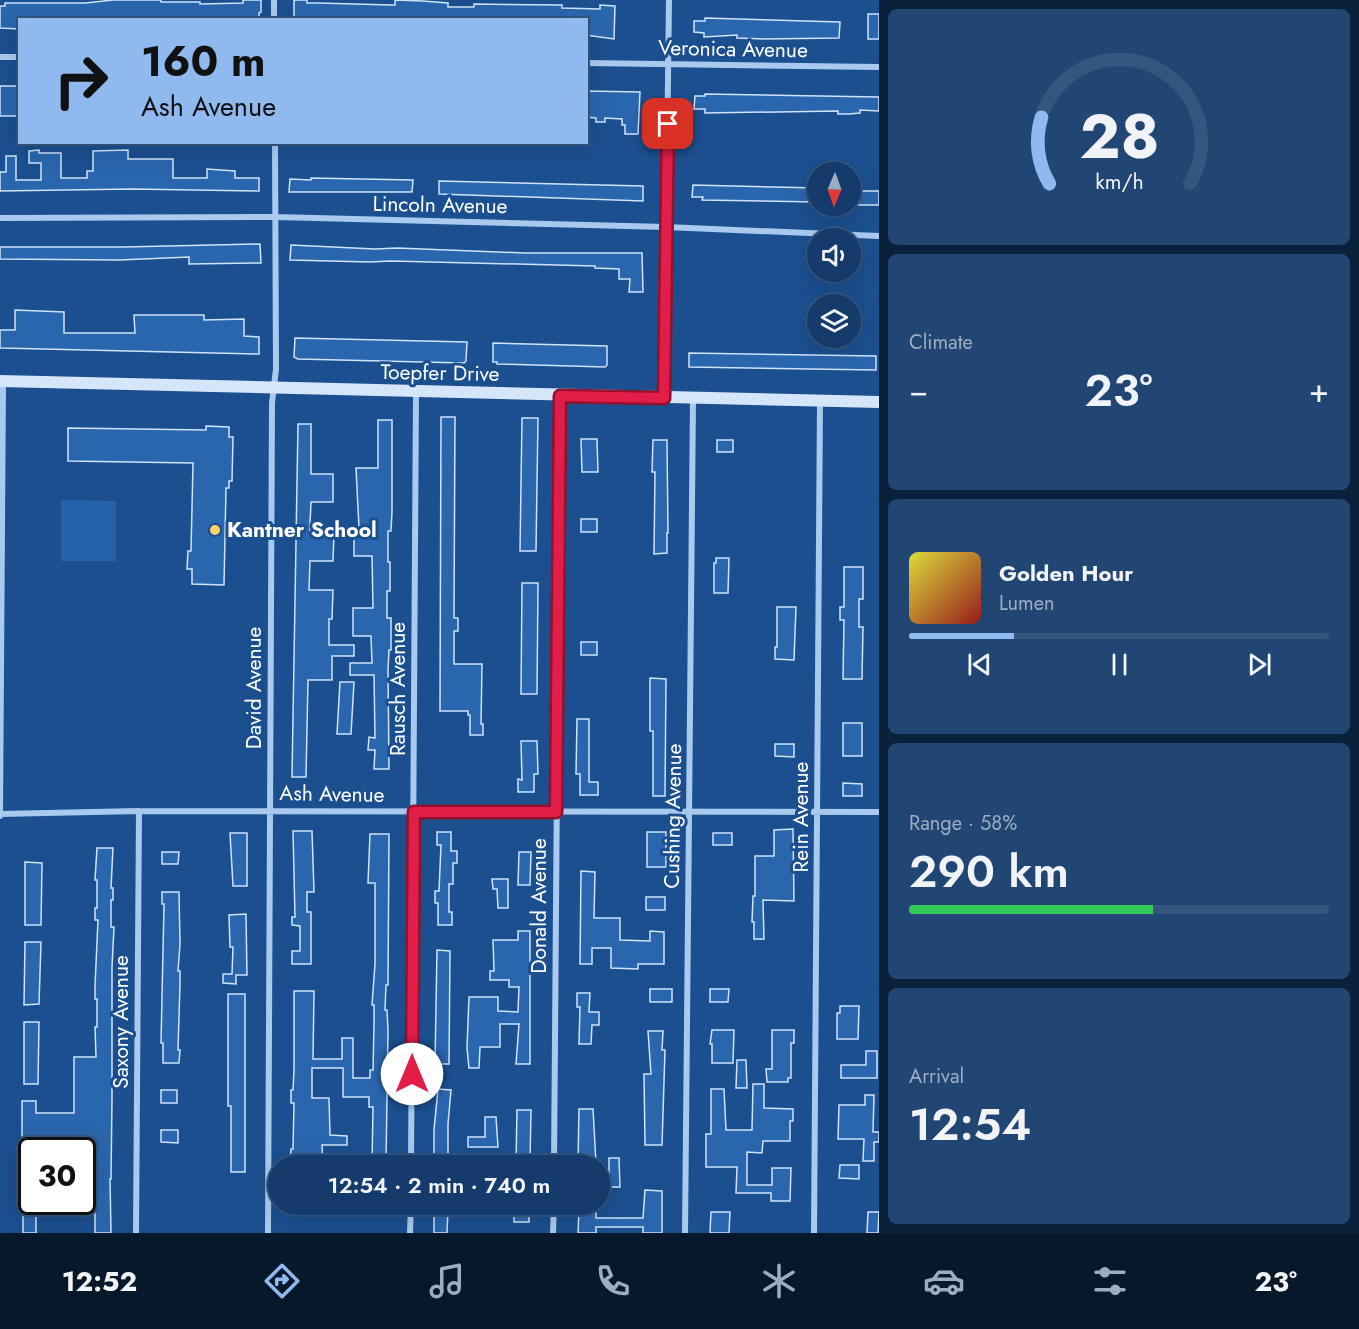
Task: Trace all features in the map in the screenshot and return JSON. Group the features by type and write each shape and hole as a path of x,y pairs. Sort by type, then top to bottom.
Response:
{"street":[{"path":"274,0 274,18"},
{"path":"664,398 669,0"},
{"path":"0,57 18,57"},
{"name":"Veronica Avenue","path":"588,63 669,66 879,67"},
{"name":"David Avenue","path":"268,1233 273,388 276,369 275,144"},
{"name":"Lincoln Avenue","path":"0,218 276,217 666,226 879,236"},
{"path":"0,815 2,382"},
{"name":"Toepfer Drive","path":"2,382 879,402"},
{"name":"Rausch Avenue","path":"411,1155 416,393"},
{"name":"Donald Avenue","path":"554,1155 560,396"},
{"name":"Cushing Avenue","path":"686,1233 693,399"},
{"name":"Rein Avenue","path":"814,1233 820,400"},
{"name":"Ash Avenue","path":"0,815 270,810 879,812"},
{"name":"Saxony Avenue","path":"136,1233 139,811"},
{"path":"411,1215 411,1233"},
{"path":"554,1215 554,1233"}],"shaded area":[{"path":"61,500 116,501 116,561 61,561"}],"building":[{"path":"113,0 161,0 161,2 200,2 200,4 243,3 243,0 261,0 261,12 259,18 18,18 18,29 0,28 0,6 5,6 5,3 85,3"},
{"path":"294,0 307,0 307,3 391,5 395,5 395,0 423,1 448,3 448,7 474,7 474,4 562,5 562,8 600,9 600,5 615,6 614,39 588,35 588,18 294,18"},
{"path":"868,14 879,14 879,39 868,39"},
{"path":"705,18 840,22 839,38 764,39 737,38 737,35 704,37 704,33 694,32 694,21 705,21"},
{"path":"0,86 18,86 18,116 0,116"},
{"path":"588,91 640,92 638,134 625,134 622,119 605,118 605,122 596,122 596,118 588,117"},
{"path":"705,94 879,97 879,111 860,110 860,113 849,114 838,114 838,111 705,113 705,109 694,109 695,96 705,96"},
{"path":"39,150 39,153 61,153 61,178 87,178 87,171 93,171 93,151 128,150 128,159 173,159 173,178 207,178 207,169 235,171 235,178 259,178 259,191 131,189 0,191 0,172 6,172 6,156 16,156 16,180 41,180 41,163 29,163 29,151"},
{"path":"311,178 413,180 412,192 289,192 290,179 311,180"},
{"path":"439,181 643,186 643,201 439,194"},
{"path":"693,185 807,188 807,202 702,200 703,197 692,197"},
{"path":"861,191 879,191 879,205 861,205"},
{"path":"260,244 261,263 189,264 189,257 119,260 0,259 0,247"},
{"path":"291,245 525,253 642,253 643,292 629,292 630,279 619,279 619,269 595,268 595,266 290,260"},
{"path":"15,310 64,312 64,333 135,333 134,315 204,315 204,320 244,319 244,336 259,337 259,354 0,348 0,330 15,330"},
{"path":"295,338 467,342 466,361 464,363 298,359 294,357"},
{"path":"493,343 607,346 607,365 605,367 497,364 493,362"},
{"path":"689,353 876,356 876,370 689,367"},
{"path":"441,417 455,417 454,618 458,618 458,631 454,631 454,664 482,664 481,724 483,724 483,735 470,735 468,711 440,711"},
{"path":"522,418 538,418 536,551 520,551"},
{"path":"378,420 392,420 392,511 391,531 388,531 390,591 387,591 387,618 391,618 391,650 389,650 388,670 389,769 374,769 375,750 368,750 369,737 375,738 374,675 350,675 350,663 372,663 371,636 353,636 353,608 373,608 372,556 354,556 354,528 359,528 356,468 378,468"},
{"path":"298,424 311,424 311,474 333,474 333,502 311,502 310,534 334,534 333,561 310,561 309,590 333,590 332,619 329,619 329,645 354,645 354,656 332,656 332,680 308,680 306,777 292,777"},
{"path":"206,426 229,427 229,437 233,437 232,481 229,481 229,488 226,488 224,585 192,584 192,569 187,569 188,551 191,551 193,463 68,461 68,428 206,430"},
{"path":"581,439 597,439 598,472 582,472"},
{"path":"653,440 667,440 668,533 667,553 654,554 655,472 652,472"},
{"path":"717,440 733,440 733,452 717,452"},
{"path":"581,519 597,519 597,532 581,532"},
{"path":"716,558 729,558 728,593 714,593"},
{"path":"844,567 863,567 863,599 859,599 859,627 863,627 862,679 843,679 844,620 840,620 840,607 844,607"},
{"path":"522,583 538,583 537,694 521,694"},
{"path":"777,607 796,607 794,660 775,659"},
{"path":"581,642 597,642 597,655 581,655"},
{"path":"650,678 666,679 665,796 653,796"},
{"path":"340,682 354,682 351,734 337,734"},
{"path":"577,719 589,719 589,782 598,782 598,795 580,795 580,774 576,774"},
{"path":"843,723 862,723 862,756 843,756"},
{"path":"521,741 537,741 538,774 534,774 534,792 518,792 518,779 522,780"},
{"path":"775,744 794,744 794,757 775,756"},
{"path":"843,783 862,784 862,796 843,796"},
{"path":"793,829 794,901 763,900 764,939 754,939 754,922 752,922 753,896 755,896 755,856 774,856 774,830"},
{"path":"293,831 312,831 314,892 307,892 307,912 311,912 311,964 292,964 292,951 300,951 300,926 292,925 292,917 295,917"},
{"path":"437,832 451,832 451,851 457,851 457,863 453,863 453,884 449,884 449,912 452,912 452,925 438,925 438,903 435,903 435,891 439,891 441,845 437,845"},
{"path":"647,832 666,832 666,867 647,867"},
{"path":"230,833 247,833 247,886 233,886"},
{"path":"713,833 732,833 732,845 713,845"},
{"path":"370,834 389,834 388,985 386,985 385,1010 387,1010 388,1030 386,1155 372,1155 373,1107 369,1107 369,1097 343,1097 343,1068 312,1068 312,1098 329,1098 330,1135 347,1136 347,1145 322,1145 322,1155 291,1155 291,1149 293,1149 294,1103 291,1103 291,1090 293,1090 294,1070 294,991 314,991 313,1059 342,1059 342,1038 353,1038 353,1078 370,1078 370,1070 373,1070 375,883 368,883"},
{"path":"97,848 113,848 111,1233 95,1233 96,1137 22,1137 22,1101 36,1101 36,1113 74,1113 74,1057 96,1057 97,999 95,999 95,986 98,920 95,920 97,880 95,880"},
{"path":"162,852 179,852 178,864 162,864"},
{"path":"519,852 531,852 530,885 518,885"},
{"path":"25,862 42,863 41,925 25,925"},
{"path":"581,871 595,872 594,918 620,918 620,940 650,941 650,931 664,932 664,964 638,964 638,969 611,968 611,948 592,948 592,964 580,964"},
{"path":"492,879 508,879 508,908 498,908 497,889 493,889"},
{"path":"162,892 179,892 179,1063 163,1063 163,1043 161,1043 164,904 162,904"},
{"path":"646,897 665,897 665,910 646,910"},
{"path":"246,914 247,975 236,975 236,984 223,983 223,974 232,974 233,947 230,947 229,915"},
{"path":"518,931 530,931 530,1064 516,1064 519,1024 500,1024 500,1047 480,1047 479,1068 469,1068 467,1048 469,997 498,997 498,1011 518,1012 519,987 509,987 509,980 490,980 490,971 494,971 493,940 518,940"},
{"path":"25,942 41,942 39,1004 24,1005"},
{"path":"437,950 450,951 449,1064 435,1064"},
{"path":"650,989 672,989 672,1002 650,1002"},
{"path":"710,989 729,989 728,1002 710,1002"},
{"path":"577,993 590,993 589,1012 599,1012 599,1025 592,1025 591,1044 579,1044 580,1007 577,1007"},
{"path":"228,994 245,994 245,1172 231,1172 231,1106 228,1106"},
{"path":"840,1006 859,1006 858,1039 837,1039 837,1013 840,1013"},
{"path":"24,1022 39,1022 38,1084 24,1084"},
{"path":"712,1030 734,1030 733,1063 712,1063 712,1044 710,1044"},
{"path":"772,1030 794,1030 794,1043 791,1043 791,1078 788,1078 788,1082 767,1082 766,1069 772,1069"},
{"path":"648,1031 663,1031 662,1050 665,1050 662,1145 645,1145 644,1074 651,1074"},
{"path":"866,1051 877,1051 877,1078 841,1078 841,1065 866,1065"},
{"path":"737,1060 746,1060 747,1088 736,1088"},
{"path":"753,1084 764,1084 764,1108 793,1109 793,1121 790,1121 790,1141 763,1141 762,1153 747,1152 747,1185 772,1185 772,1168 791,1168 790,1201 771,1201 771,1193 736,1193 737,1167 706,1167 706,1134 711,1134 711,1089 724,1089 726,1130 752,1130"},
{"path":"438,1089 451,1090 448,1155 434,1155"},
{"path":"161,1090 177,1090 177,1103 161,1103"},
{"path":"865,1095 874,1095 873,1132 879,1132 879,1142 874,1142 874,1161 863,1161 864,1139 838,1139 839,1105 865,1105"},
{"path":"579,1109 593,1109 596,1155 578,1155"},
{"path":"517,1110 531,1110 530,1155 516,1155"},
{"path":"485,1117 496,1117 498,1147 468,1147 468,1137 485,1137"},
{"path":"161,1130 178,1130 178,1143 161,1142"},
{"path":"610,1158 619,1158 620,1187 610,1187"},
{"path":"840,1165 859,1165 859,1179 839,1178"},
{"path":"645,1190 662,1191 662,1233 643,1233 643,1227 596,1227 596,1233 578,1233 579,1215 596,1215 596,1218 643,1218"},
{"path":"711,1212 730,1212 729,1233 710,1233"},
{"path":"868,1212 879,1212 878,1233 867,1233"},
{"path":"23,1215 36,1215 36,1233 23,1233"},
{"path":"434,1215 448,1215 447,1233 434,1233"},
{"path":"514,1215 529,1215 529,1222 514,1222"}],"place":[{"name":"Kantner School","path":"215,530"}],"route":[{"path":"412,1074 414,812 556,812 560,396 664,398 668,124"}]}
